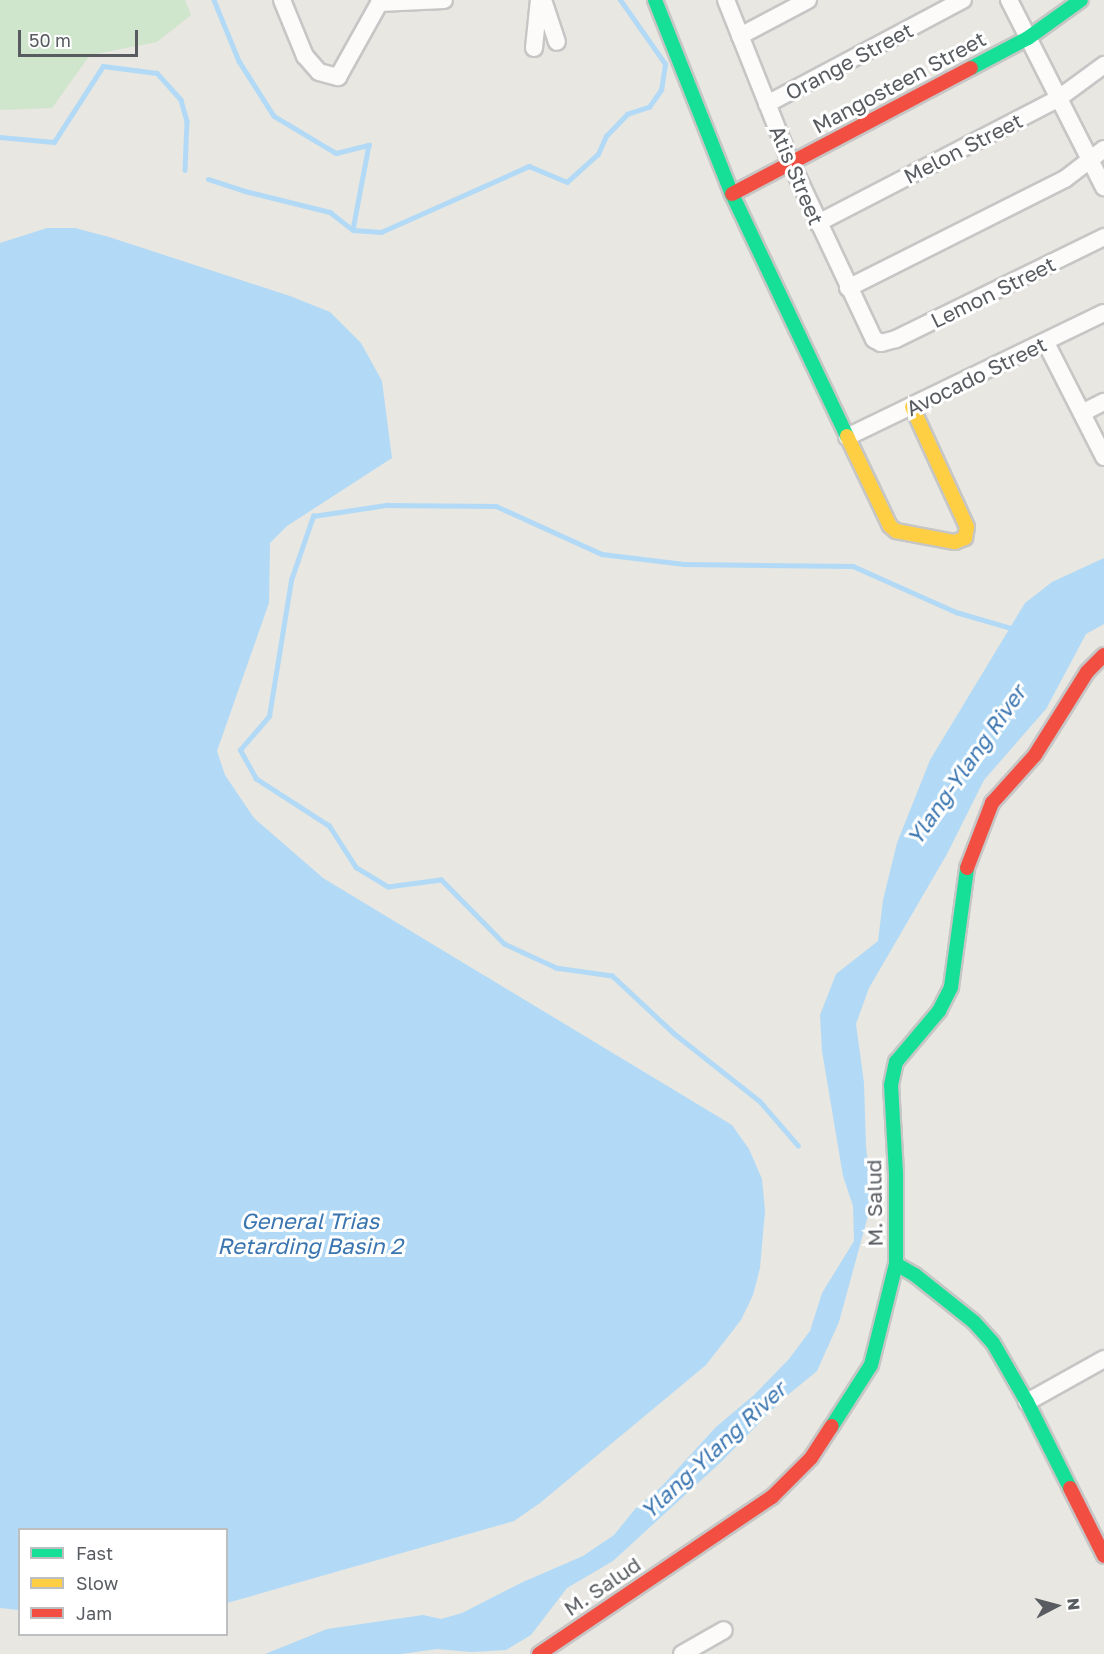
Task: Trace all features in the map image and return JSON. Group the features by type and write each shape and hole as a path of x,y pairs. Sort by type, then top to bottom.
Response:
{"street":[{"path":"282,0 305,56 319,72 338,77 380,2 444,0"},
{"path":"541,0 557,42"},
{"path":"534,48 541,0"},
{"path":"655,0 732,194 890,526 896,531 945,542 965,538 967,527 912,407"},
{"name":"Atis Street","path":"726,0 791,163 818,223 869,332 881,343"},
{"path":"740,36 808,0"},
{"name":"Orange Street","path":"767,104 963,0"},
{"path":"1009,0 1104,187"},
{"name":"Mangosteen Street","path":"732,194 1028,38 1081,0"},
{"name":"Melon Street","path":"818,223 1059,98 1104,65"},
{"path":"848,288 1065,179 1104,149"},
{"name":"Lemon Street","path":"881,343 896,339 1104,237"},
{"name":"Avocado Street","path":"848,437 1104,313"},
{"path":"1046,343 1104,457"},
{"path":"1082,413 1104,402"},
{"name":"M. Salud","path":"539,1654 772,1497 811,1458 871,1365 896,1264 896,1174 891,1085 896,1062 939,1011 951,987 968,863 992,803 1035,755 1087,672 1104,655"},
{"path":"896,1264 915,1275 984,1332 993,1343 1028,1402 1104,1556"},
{"path":"1028,1402 1104,1359"},
{"path":"682,1654 724,1630"}],"green space":[{"path":"0,0 185,0 191,15 157,42 90,55 52,108 0,110"}],"water":[{"name":"General Trias Retarding Basin 2","path":"47,228 75,228 109,237 290,296 330,312 361,343 382,381 392,458 287,526 270,543 269,603 217,751 225,775 254,818 323,878 732,1125 749,1149 762,1179 765,1211 760,1268 753,1295 741,1320 706,1365 540,1503 514,1521 228,1603 228,1528 18,1528 18,1610 0,1608 0,243"},
{"name":"Ylang-Ylang River","path":"1104,558 1104,624 1086,634 1046,709 984,780 947,854 869,988 856,1024 864,1083 866,1146 872,1201 839,1322 817,1371 783,1399 721,1462 613,1561 567,1588 531,1635 506,1650 472,1652 437,1649 401,1654 265,1654 327,1629 423,1615 441,1619 462,1613 523,1582 583,1556 614,1535 635,1509 662,1486 716,1427 754,1395 789,1359 810,1331 822,1293 854,1241 853,1206 843,1176 822,1051 820,1015 836,974 878,941 883,900 897,843 930,760 1025,603 1052,582"}],"waterway":[{"path":"214,0 239,61 274,116 336,153 369,145 353,230"},
{"path":"208,179 245,191 330,212 353,230 381,232 529,166 567,182 598,154 606,136 627,114 649,107 661,90 665,64 620,0"},
{"path":"0,137 54,142 103,66 157,73 181,100 187,121 185,170"},
{"path":"798,1146 760,1102 674,1034 612,976 556,968 504,944 441,880 388,887 356,868 329,826 256,779 240,750 269,716 291,580 313,516 387,505 496,506 602,554 683,564 853,566 956,612 1014,629"}],"traffic: fast":[{"path":"655,0 732,194 847,436"},
{"path":"971,68 1028,38 1081,0"},
{"path":"832,1426 871,1365 896,1264 896,1174 891,1085 896,1062 939,1011 951,987 967,868"},
{"path":"896,1264 915,1275 974,1322 993,1343 1027,1402 1070,1488"}],"traffic: slow":[{"path":"847,436 890,526 896,531 955,542 965,538 967,527 912,407"}],"traffic: jam":[{"path":"732,194 971,68"},
{"path":"967,868 992,803 1035,755 1087,672 1104,655"},
{"path":"539,1654 772,1497 811,1458 832,1426"},
{"path":"1070,1488 1104,1556"}]}
